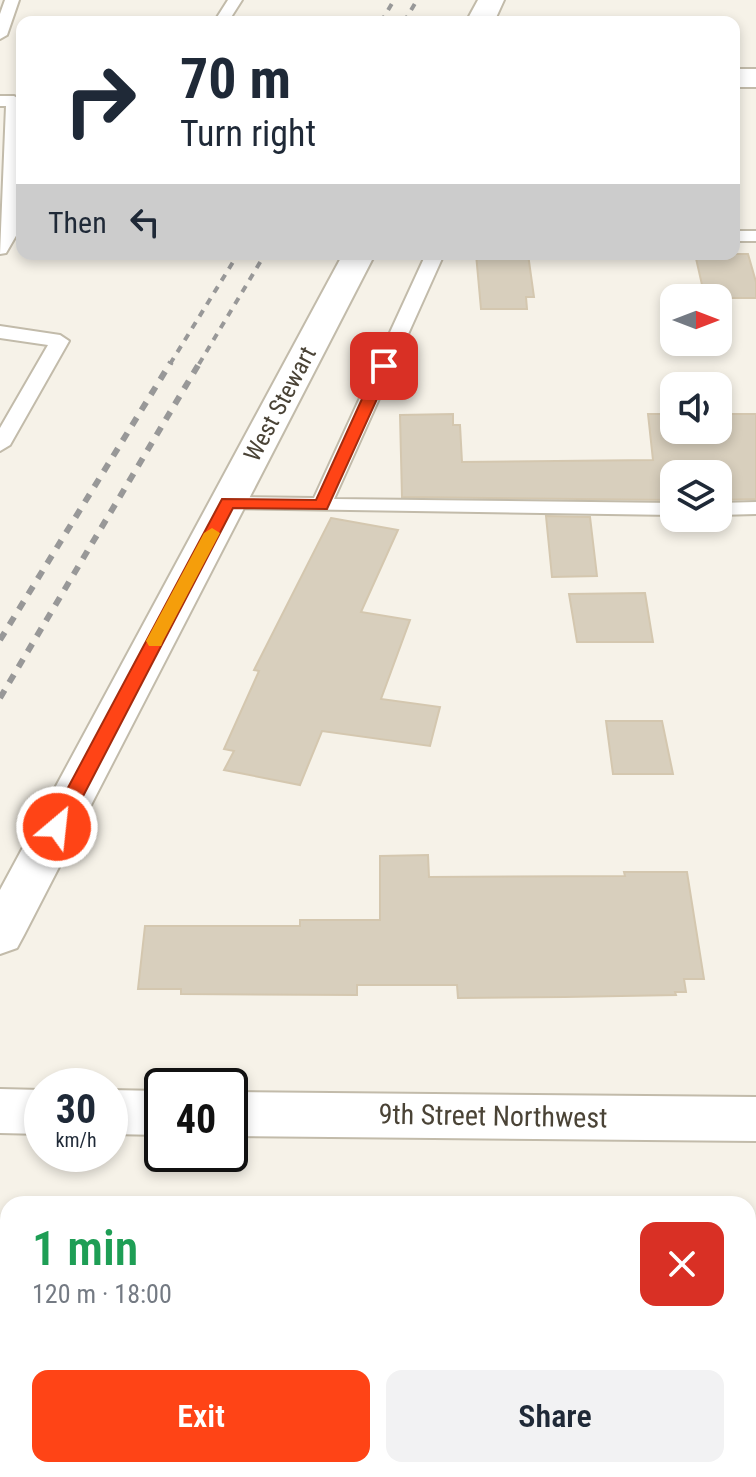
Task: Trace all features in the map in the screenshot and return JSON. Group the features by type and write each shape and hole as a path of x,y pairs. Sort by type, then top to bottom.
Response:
{"street":[{"name":"West Stewart","path":"0,935 356,260"},
{"path":"0,1111 24,1112"},
{"name":"9th Street Northwest","path":"248,1114 756,1119"}],"lane":[{"path":"0,35 12,0"},
{"path":"0,101 14,101 16,186"},
{"path":"0,249 16,230"},
{"path":"321,505 432,260"},
{"path":"0,332 60,341 0,445"},
{"path":"228,503 660,509"},
{"path":"732,509 756,508"}],"building":[{"path":"740,254 748,254 756,282 756,298 732,298 732,284 702,284 696,260 740,260"},
{"path":"477,260 529,260 534,297 526,297 527,309 481,309"},
{"path":"453,414 453,425 460,425 462,462 653,460 648,414 660,414 660,444 732,444 732,414 756,414 756,499 732,500 732,460 660,460 660,500 402,497 400,415"},
{"path":"546,516 590,517 597,576 552,577"},
{"path":"331,518 398,530 361,612 410,620 381,699 440,707 430,746 322,731 300,785 224,770 234,751 224,749 259,671 254,670"},
{"path":"645,593 653,642 577,642 569,594"},
{"path":"606,721 662,721 673,774 613,774"},
{"path":"428,855 429,877 625,876 624,872 687,872 704,979 684,979 686,992 675,992 676,995 565,997 458,998 457,985 357,985 357,995 181,994 181,989 138,989 145,926 300,926 300,920 380,920 380,856"}],"railway":[{"path":"385,16 394,0"},
{"path":"408,16 417,0"},
{"path":"170,364 234,260"},
{"path":"199,364 261,260"},
{"path":"0,640 171,362"},
{"path":"0,698 200,362"}],"slow traffic":[{"path":"155,641 212,533"}],"route":[{"path":"57,827 228,503 321,505 384,366"}]}
